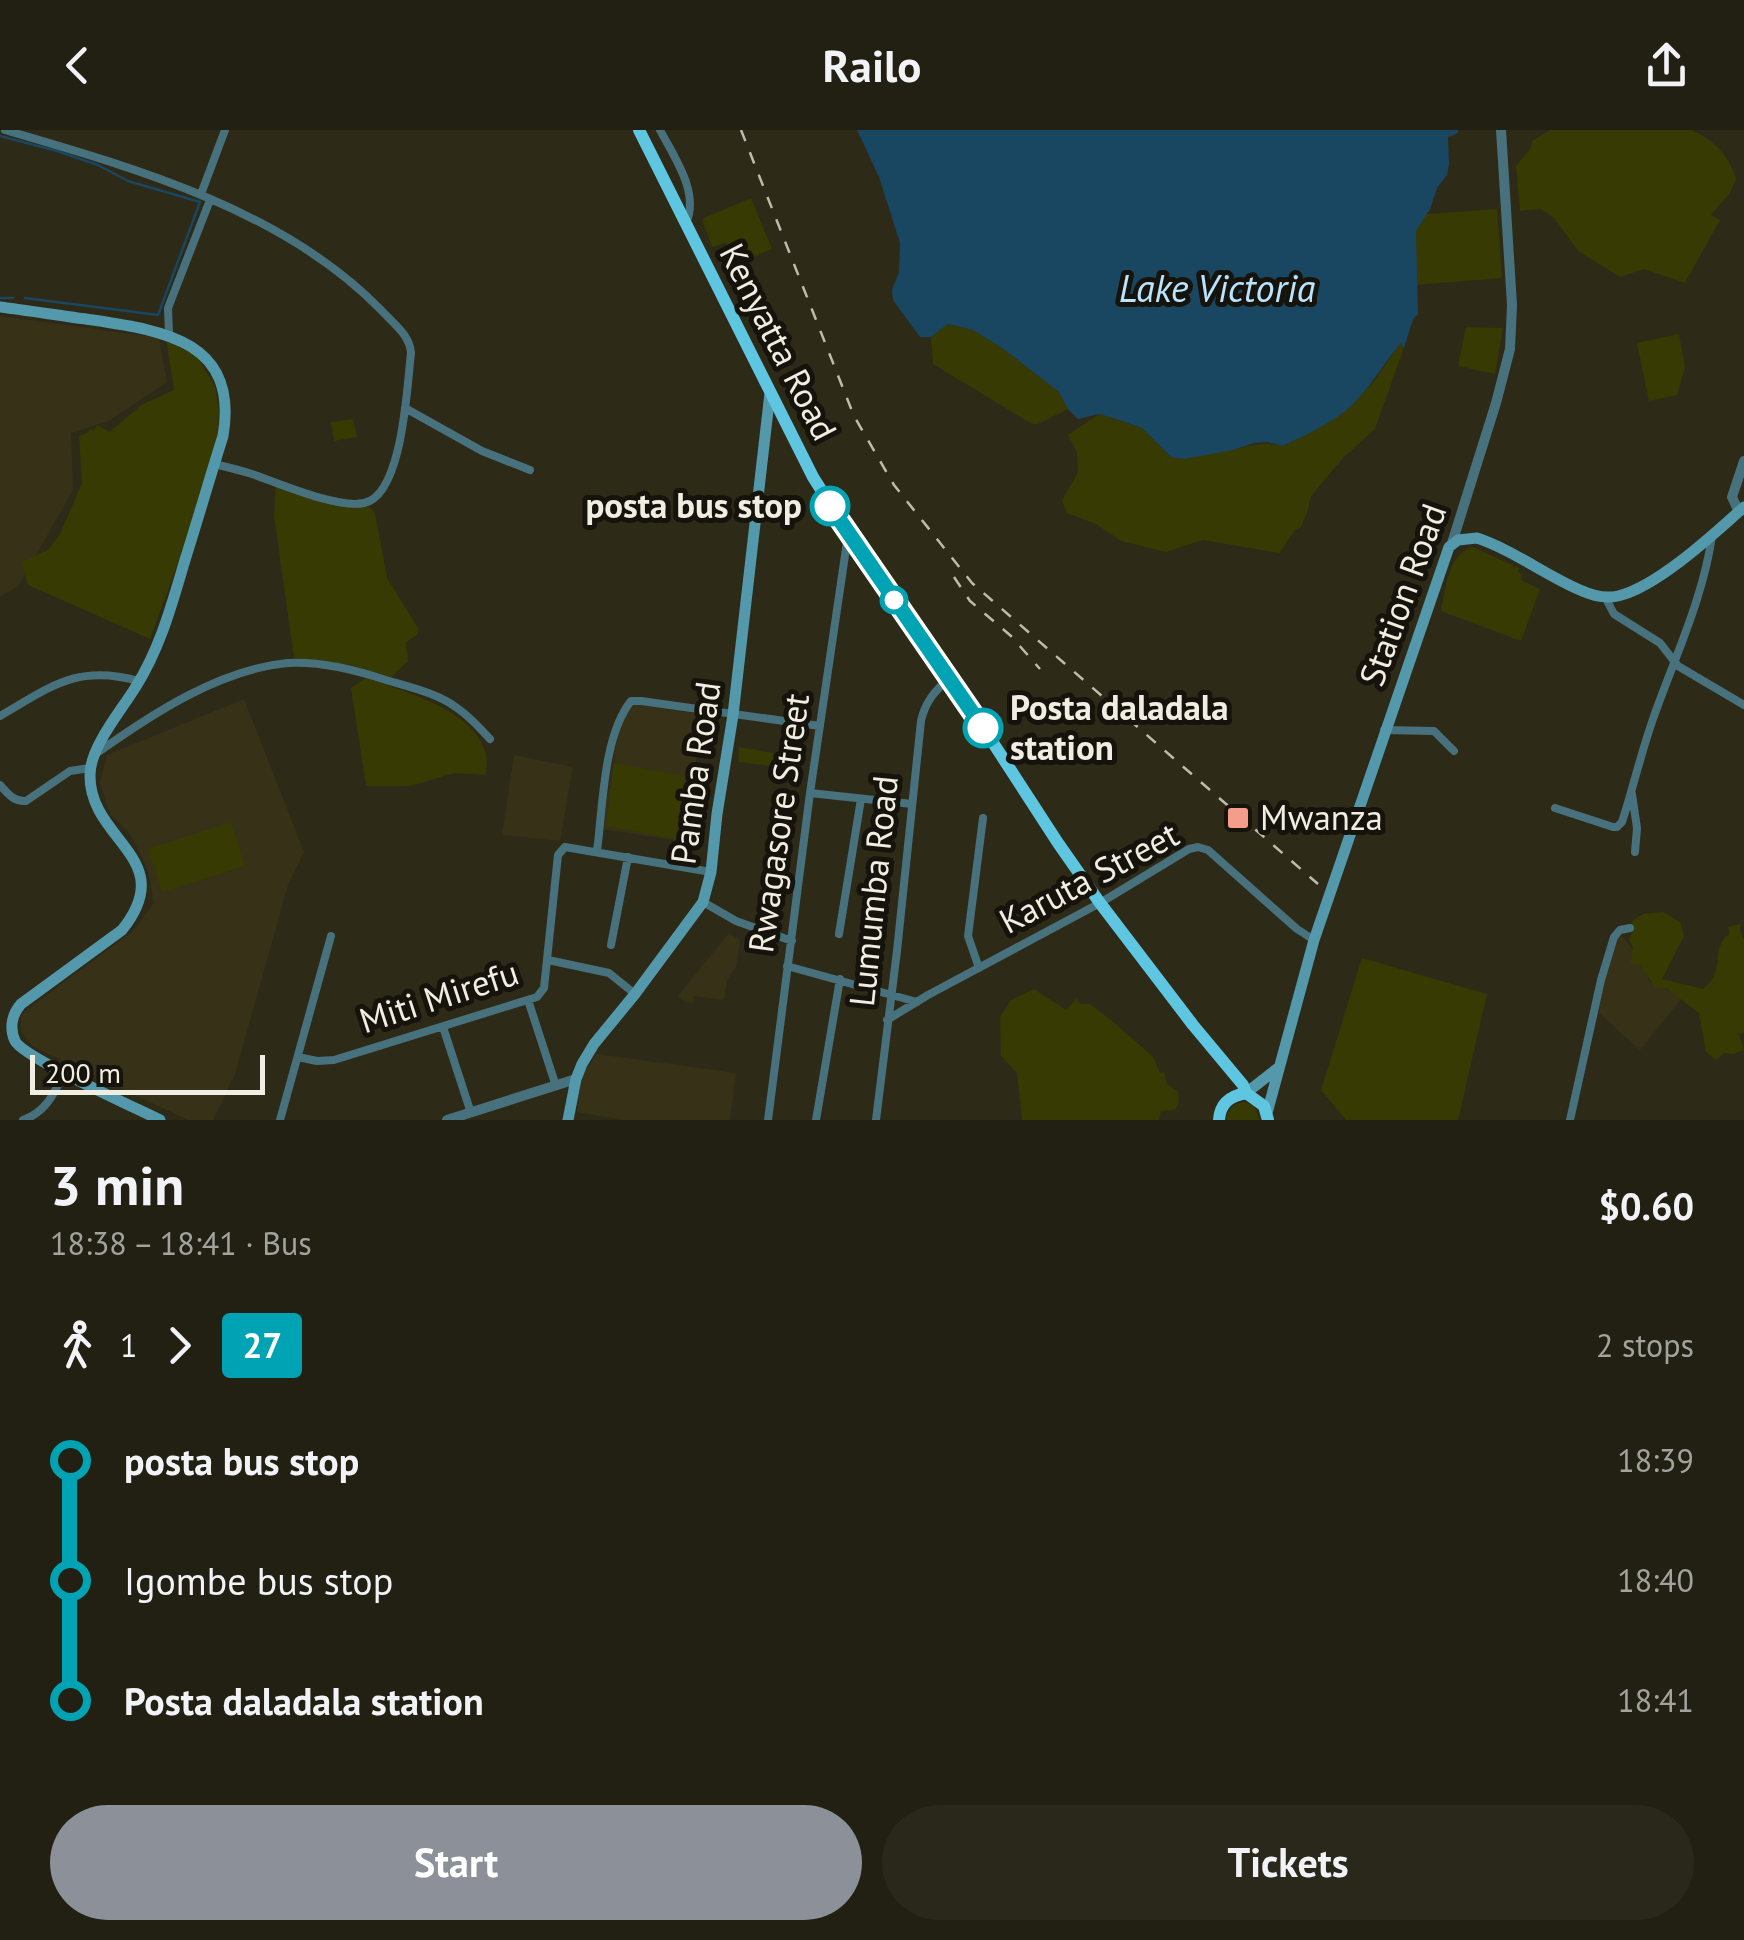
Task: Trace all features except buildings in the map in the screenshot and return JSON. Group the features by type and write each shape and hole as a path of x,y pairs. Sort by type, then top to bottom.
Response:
{"highway":[{"name":"Kenyatta Road","path":"639,130 804,462 848,534 1100,904 1243,1085 1246,1094 1259,1100 1268,1117"},
{"path":"1219,1120 1226,1082 1222,1062"},
{"path":"1224,1103 1246,1094"}],"main road":[{"path":"0,307 169,334 209,362 224,390 226,416 214,464 163,632 92,762 91,792 95,806 134,859 140,902 122,930 40,989 15,1011 12,1020 12,1030 22,1048 160,1120"},
{"name":"Pamba Road","path":"568,1120 576,1080 594,1044 703,902 734,715 770,393"},
{"path":"1452,543 1477,538 1579,590 1618,596 1638,588 1742,511"},
{"name":"Station Road","path":"1268,1117 1314,940 1452,543"},
{"path":"1246,1094 1278,1068"}],"street":[{"path":"6,130 118,164 205,197 264,225 359,289 407,338 411,347 400,445 378,496 368,502 332,500 214,464"},
{"path":"169,334 168,308 225,130"},
{"path":"660,130 691,197 685,224"},
{"name":"Station Road","path":"1452,543 1510,349 1512,305 1501,130"},
{"path":"405,408 482,451 530,470"},
{"path":"1742,511 1732,497 1744,461"},
{"name":"Rwagasore Street","path":"768,1120 848,534"},
{"path":"1634,852 1637,828 1630,810 1631,790 1706,568 1712,536"},
{"path":"1605,597 1614,614 1660,643 1675,663 1744,705"},
{"path":"0,785 16,800 26,801 92,762 134,728 215,682 296,663 362,672 434,696 453,704 490,739"},
{"path":"0,716 74,678 107,674 139,681"},
{"name":"Lumumba Road","path":"876,1120 924,708 949,678"},
{"path":"597,851 612,739 629,703 641,700 820,726"},
{"path":"1384,730 1434,731 1454,750"},
{"path":"810,792 912,804"},
{"path":"839,934 861,799"},
{"path":"1556,808 1613,827 1620,826 1630,810"},
{"name":"Karuta Street","path":"979,968 968,936 983,818"},
{"name":"Miti Mirefu","path":"298,1057 317,1062 334,1060 541,993 560,850 565,847 711,872"},
{"name":"Karuta Street","path":"887,1020 1198,847 1208,850 1296,929 1314,940"},
{"path":"611,945 628,857"},
{"path":"703,902 736,921 792,941"},
{"path":"1570,1120 1591,1016 1614,937 1620,930 1630,928"},
{"path":"280,1120 331,936"},
{"path":"548,960 608,973 635,994"},
{"path":"787,966 917,1002"},
{"path":"816,1120 840,979"},
{"path":"528,1000 556,1086"},
{"path":"443,1027 470,1113"},
{"path":"23,1120 38,1115 53,1096 64,1072"},
{"path":"447,1120 576,1080"}],"shaded area":[{"path":"1550,130 1691,130 1720,149 1736,179 1730,193 1711,215 1720,220 1685,283 1644,269 1620,277 1578,251 1554,218 1541,209 1520,211 1516,166 1532,141"},
{"path":"751,198 772,249 735,264 726,243 712,247 702,219"},
{"path":"1497,209 1502,278 1414,285 1414,215"},
{"path":"0,316 159,338 167,382 108,421 71,433 73,490 18,587 0,596"},
{"path":"948,324 973,330 1002,348 1060,392 1068,409 1032,424 933,364 931,337"},
{"path":"1466,327 1503,328 1495,374 1458,366"},
{"path":"1679,334 1685,367 1677,395 1649,401 1637,343"},
{"path":"166,338 196,355 215,386 219,410 217,445 150,639 28,585 21,562 48,550 60,534 82,483 79,436 97,425 110,432 141,405 174,390"},
{"path":"1401,343 1404,348 1375,429 1343,458 1311,496 1301,527 1279,553 1203,540 1166,552 1121,541 1096,524 1067,513 1062,501 1078,472 1077,452 1068,435 1099,414 1142,428 1171,457 1258,444 1282,446 1319,427 1353,402"},
{"path":"353,419 357,437 334,441 331,422"},
{"path":"276,484 346,505 368,505 375,513 387,578 418,628 418,634 406,642 408,661 391,677 350,665 294,658 274,515"},
{"path":"1473,547 1519,568 1521,580 1540,589 1521,641 1441,611 1453,564"},
{"path":"366,678 434,704 466,724 485,751 486,775 455,773 410,786 366,786 351,688"},
{"path":"244,699 304,852 288,885 235,1074 213,1120 188,1120 32,1046 21,1031 21,1014 132,932 154,903 148,871 131,835 110,814 100,783 107,755"},
{"path":"631,704 706,715 679,841 602,829 619,728"},
{"path":"739,747 774,753 771,766 738,762"},
{"path":"514,755 573,767 560,841 502,835"},
{"path":"614,763 685,776 675,839 606,826"},
{"path":"231,822 245,866 162,892 148,849"},
{"path":"1663,912 1680,922 1684,936 1662,979 1703,989 1715,975 1720,946 1730,933 1728,927 1741,924 1744,1032 1739,1034 1744,1050 1724,1053 1716,1060 1706,1052 1699,1013 1666,988 1655,988 1641,965 1630,964 1632,921 1643,914"},
{"path":"729,933 740,940 736,967 727,980 724,1000 694,996 693,1003 685,1002 678,996"},
{"path":"1622,936 1641,960 1649,981 1683,997 1640,1050 1599,1013 1598,1002 1618,938"},
{"path":"1362,958 1487,994 1458,1120 1346,1120 1321,1090"},
{"path":"1034,989 1066,1010 1077,998 1080,1004 1090,1004 1111,1020 1153,1057 1160,1073 1164,1072 1167,1084 1178,1092 1175,1110 1161,1111 1159,1120 1022,1120 1017,1073 1001,1056 1000,1017 1011,1000"},
{"path":"597,1054 736,1073 730,1120 626,1120 577,1112 582,1075"},
{"path":"1245,1102 1254,1106 1260,1120 1226,1120 1232,1107"}],"water":[{"name":"Lake Victoria","path":"857,130 1458,133 1448,137 1447,175 1416,231 1418,314 1404,348 1401,343 1351,406 1309,434 1282,446 1254,443 1184,459 1171,457 1142,428 1099,414 1078,419 1059,392 973,330 948,324 931,337 920,337 893,300 900,243 879,177"}],"waterway":[{"path":"0,136 57,151 98,165 128,181 200,202 158,315 25,298"},
{"path":"0,298 13,298"}],"railway":[{"path":"741,130 854,416 894,485 972,583 1318,884"},
{"path":"954,577 970,601 1011,636 1040,669"}],"bus line":[{"name":"27","path":"830,506 983,728"}],"place":[{"name":"posta bus stop","path":"830,506"},
{"name":"Posta daladala station","path":"983,728"},
{"name":"Mwanza","path":"1238,818"}]}
